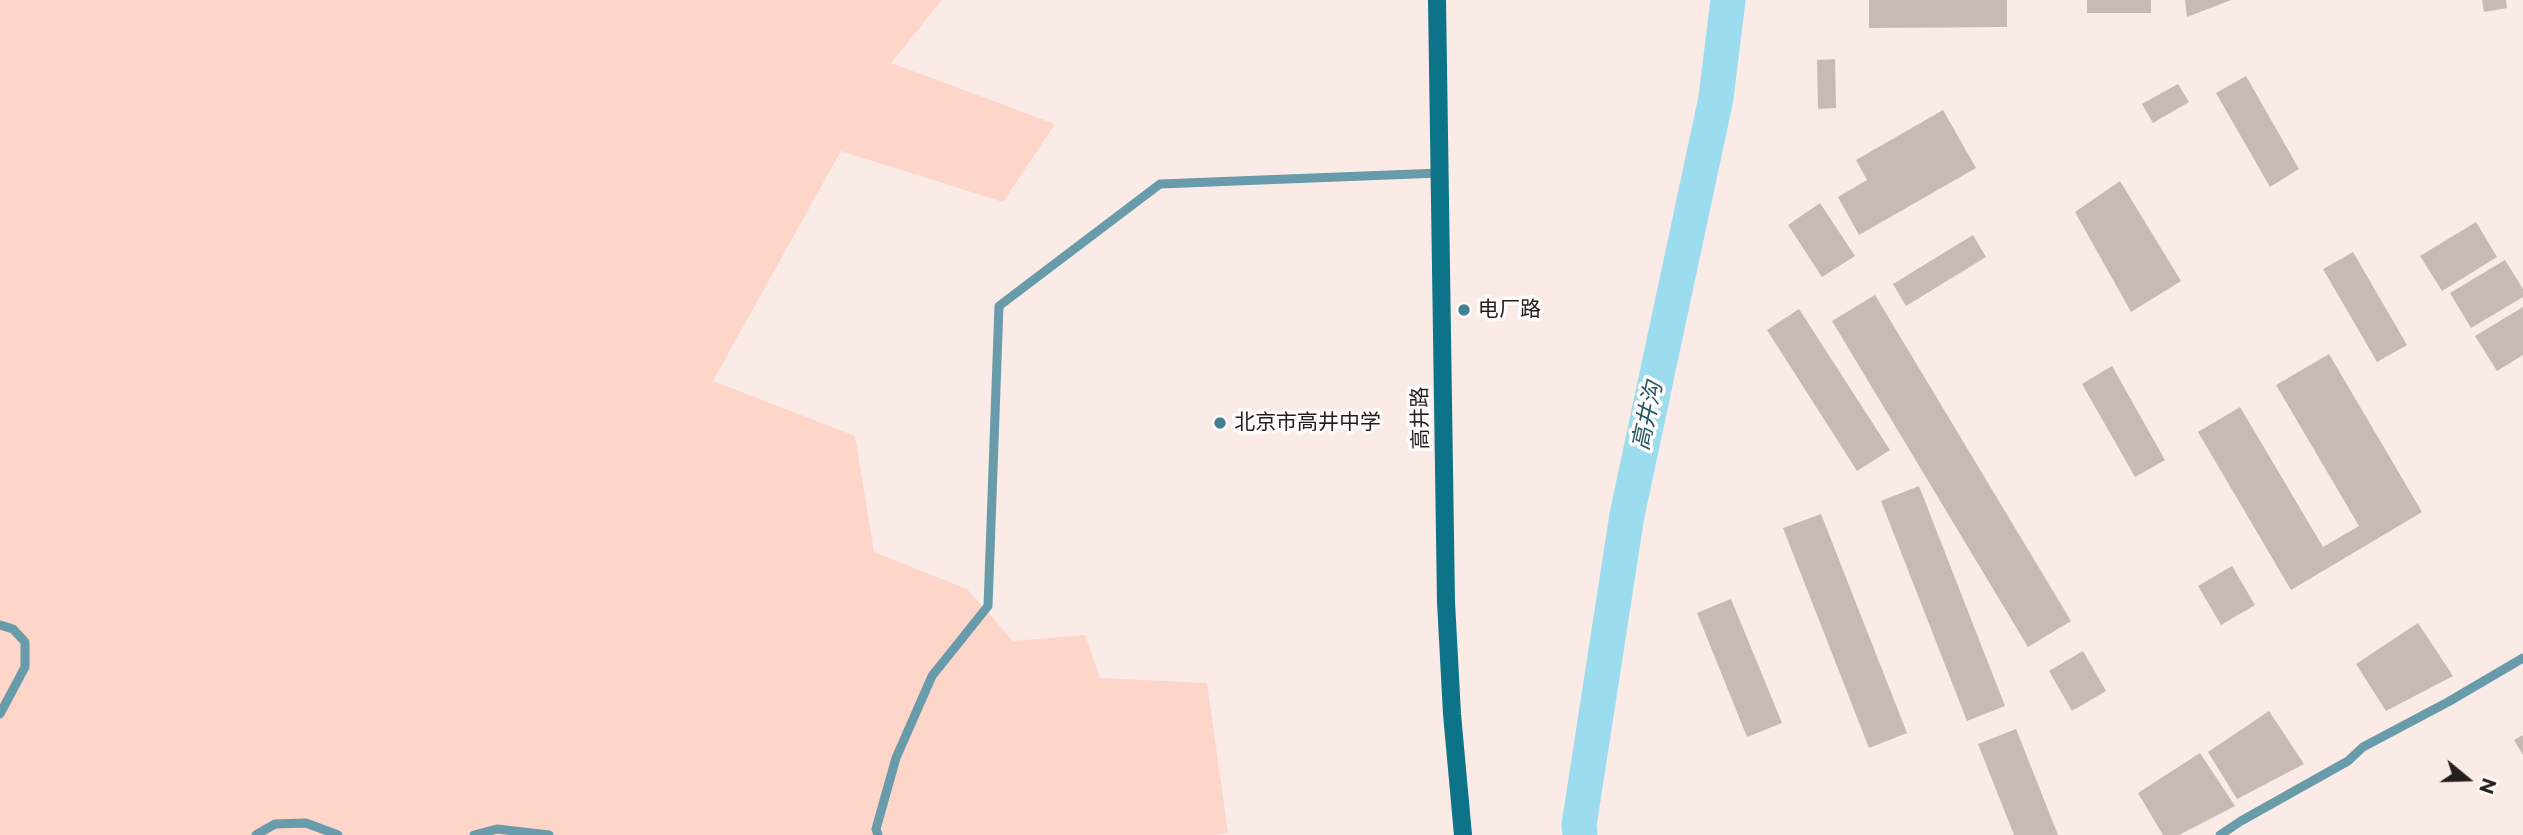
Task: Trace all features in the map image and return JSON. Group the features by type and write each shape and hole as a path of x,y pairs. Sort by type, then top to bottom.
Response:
{"street":[{"name":"高井路","path":"1437,0 1446,602 1452,715 1463,835"}],"lane":[{"path":"878,835 876,829 896,758 932,676 988,606 999,306 1160,184 1440,173"},
{"path":"0,625 13,629 25,642 25,667 0,713"},
{"path":"2220,835 2348,761 2363,747 2523,658"},
{"path":"256,835 275,824 306,823 338,835"},
{"path":"474,835 497,829 549,835"}],"shaded area":[{"path":"0,0 942,0 891,63 1055,124 1003,202 841,151 713,381 855,436 874,552 967,589 1013,641 1085,635 1100,678 1207,683 1228,833 0,835"}],"building":[{"path":"1869,0 2007,0 2007,27 1869,28"},
{"path":"2087,0 2151,0 2151,13 2087,13"},
{"path":"2185,0 2231,0 2187,17"},
{"path":"2482,0 2506,0 2507,8 2484,12"},
{"path":"1835,59 1836,108 1818,109 1817,60"},
{"path":"2246,76 2299,169 2270,187 2216,93"},
{"path":"2178,84 2189,102 2153,123 2142,104"},
{"path":"1943,110 1976,168 1859,235 1838,197 1867,180 1856,160"},
{"path":"2120,181 2181,281 2131,312 2075,212"},
{"path":"1820,203 1855,256 1822,277 1788,225"},
{"path":"2476,222 2497,257 2442,291 2420,256"},
{"path":"1973,235 1986,257 1906,306 1893,284"},
{"path":"2353,252 2407,345 2377,362 2323,269"},
{"path":"2505,260 2523,289 2523,297 2471,328 2450,293"},
{"path":"1875,295 2071,621 2028,647 1832,321"},
{"path":"2523,307 2523,355 2497,371 2475,336"},
{"path":"1799,309 1890,450 1857,471 1767,330"},
{"path":"2329,354 2422,512 2291,590 2198,432 2240,407 2323,547 2359,526 2276,385"},
{"path":"2112,366 2165,460 2135,477 2082,384"},
{"path":"1919,486 2005,706 1967,721 1881,501"},
{"path":"1821,514 1907,733 1869,748 1783,528"},
{"path":"2232,566 2255,605 2221,625 2198,586"},
{"path":"1731,599 1782,723 1747,737 1697,613"},
{"path":"2418,623 2453,676 2386,711 2356,664"},
{"path":"2083,651 2106,691 2072,711 2049,671"},
{"path":"2269,711 2304,764 2237,799 2208,752"},
{"path":"2016,729 2058,835 2014,835 1978,744"},
{"path":"2523,735 2523,755 2514,740"},
{"path":"2200,753 2235,806 2179,835 2163,835 2138,793"}],"waterway":[{"name":"高井沟","path":"1580,835 1579,825 1627,515 1716,98 1728,0"}],"place":[{"name":"电厂路","path":"1464,310"},
{"name":"北京市高井中学","path":"1220,423"}]}
